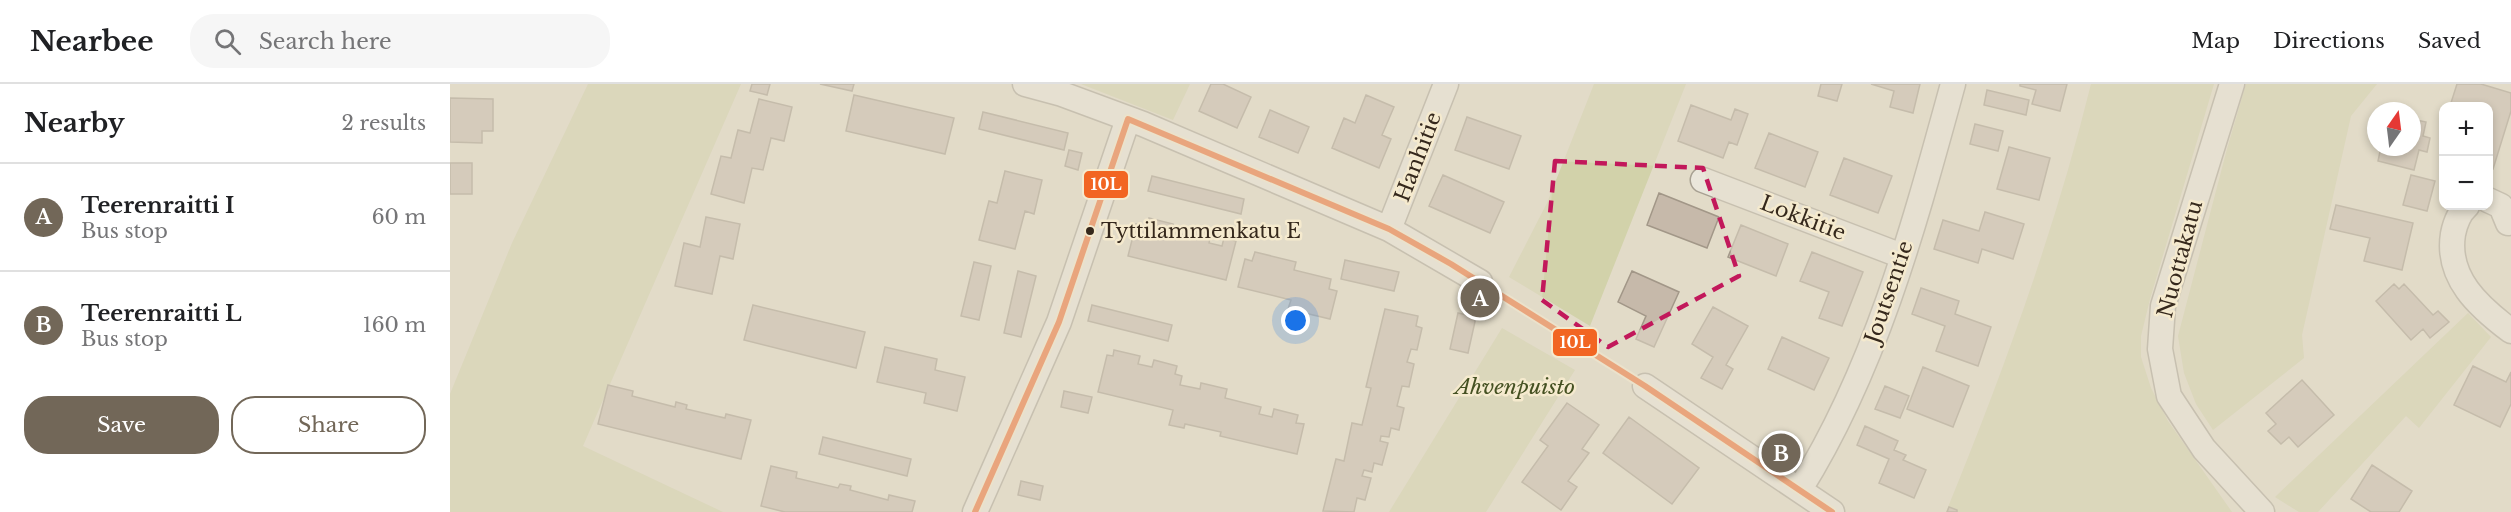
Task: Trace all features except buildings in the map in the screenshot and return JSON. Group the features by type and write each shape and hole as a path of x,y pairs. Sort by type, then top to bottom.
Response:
{"street":[{"path":"1025,84 1062,94 1128,118 1389,229 1480,282"},
{"name":"Hanhitie","path":"1389,229 1446,84"},
{"name":"Joutsentie","path":"1800,489 1849,397 1885,310 1953,84"},
{"name":"Nuottakatu","path":"2232,84 2163,306 2160,349 2169,396 2204,449 2262,512"},
{"path":"975,512 1059,322 1128,118"},
{"name":"Lokkitie","path":"1703,180 1902,256"},
{"path":"2493,202 2501,206 2508,223"},
{"path":"2463,210 2454,229 2451,247 2453,268 2487,314 2511,331"},
{"path":"1645,386 1832,512"}],"highlighted area":[{"path":"1555,161 1703,168 1739,276 1608,347 1542,300"}],"green space":[{"path":"588,84 741,84 583,446 723,512 450,512 450,394 512,243"},
{"path":"1081,84 1190,84 1173,120"},
{"path":"1594,84 1686,84 1590,326 1509,277 1547,203"},
{"path":"2091,84 2214,84 2150,299 2141,336 2141,357 2151,388 2168,421 2232,512 1946,512 1988,407 2026,301 2061,193"},
{"path":"2246,84 2377,84 2351,116 2302,335 2304,358 2213,430 2196,404 2184,373 2178,336"},
{"path":"2468,313 2491,337 2419,428 2406,416 2318,512 2299,512 2275,497"},
{"name":"Ahvenpuisto","path":"1502,328 1575,370 1486,512 1389,512"}],"transit line":[{"name":"10L","path":"975,512 1059,322 1128,119 1389,229 1451,264 1645,386 1832,512"}],"place":[{"name":"Tyttilammenkatu E","path":"1090,231"},
{"name":"Teerenraitti I","path":"1480,298"},
{"name":"Teerenraitti L","path":"1781,453"}]}
